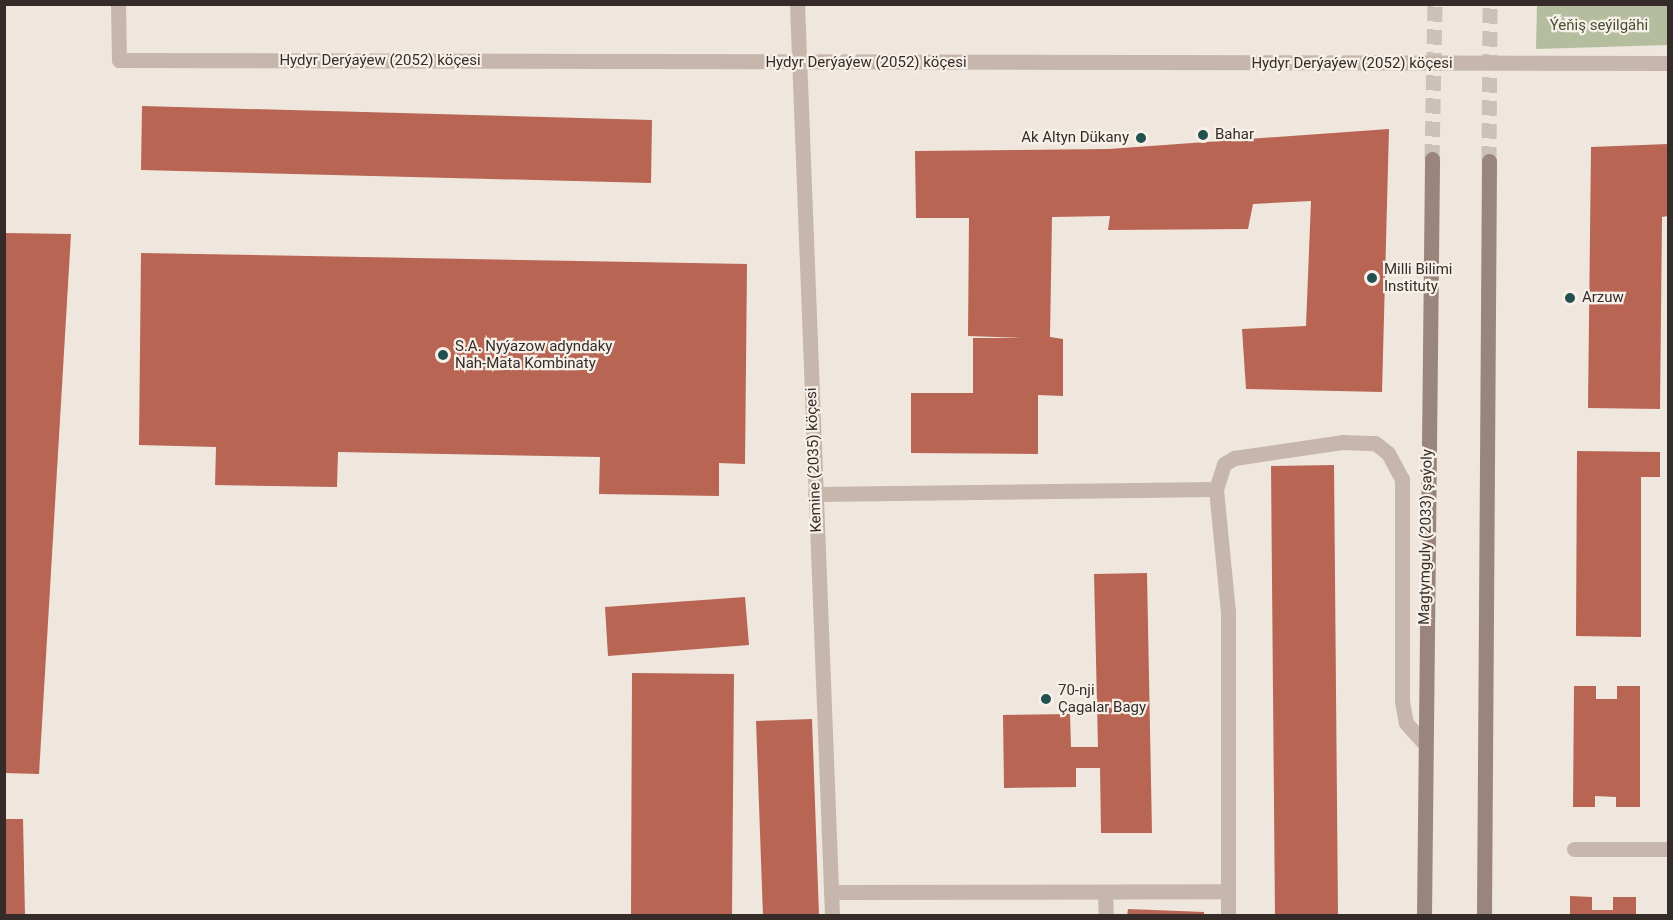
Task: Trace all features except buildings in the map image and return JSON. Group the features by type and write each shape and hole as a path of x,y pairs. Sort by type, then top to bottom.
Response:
{"main road":[{"name":"Magtymguly (2033) şaýoly","path":"1424,915 1423,742 1432,159"},
{"path":"1484,915 1489,161"}],"street":[{"name":"Hydyr Derýaýew (2052) köçesi","path":"118,4 119,60 1668,63"},
{"name":"Kemine (2035) köçesi","path":"797,4 832,915"},
{"path":"1228,915 1228,612 1216,489 1224,464 1234,458 1342,442 1376,443 1388,453 1401,479 1402,700 1406,723 1423,742"},
{"path":"815,494 1216,489"},
{"path":"1574,849 1668,849"},
{"path":"831,892 1228,891"},
{"path":"1105,892 1106,915"}],"green space":[{"name":"Ýeňiş seýilgähi","path":"1537,5 1668,5 1668,45 1536,49"}],"tunnel":[{"path":"1432,159 1435,4"},
{"path":"1489,161 1490,4"}],"place":[{"name":"Bahar","path":"1203,135"},
{"name":"Ak Altyn Dükany","path":"1141,138"},
{"name":"Milli Bilimi Instituty","path":"1372,278"},
{"name":"Arzuw","path":"1570,298"},
{"name":"S.A. Nyýazow adyndaky Nah-Mata Kombinaty","path":"443,355"},
{"name":"70-nji Çagalar Bagy","path":"1046,699"}]}
